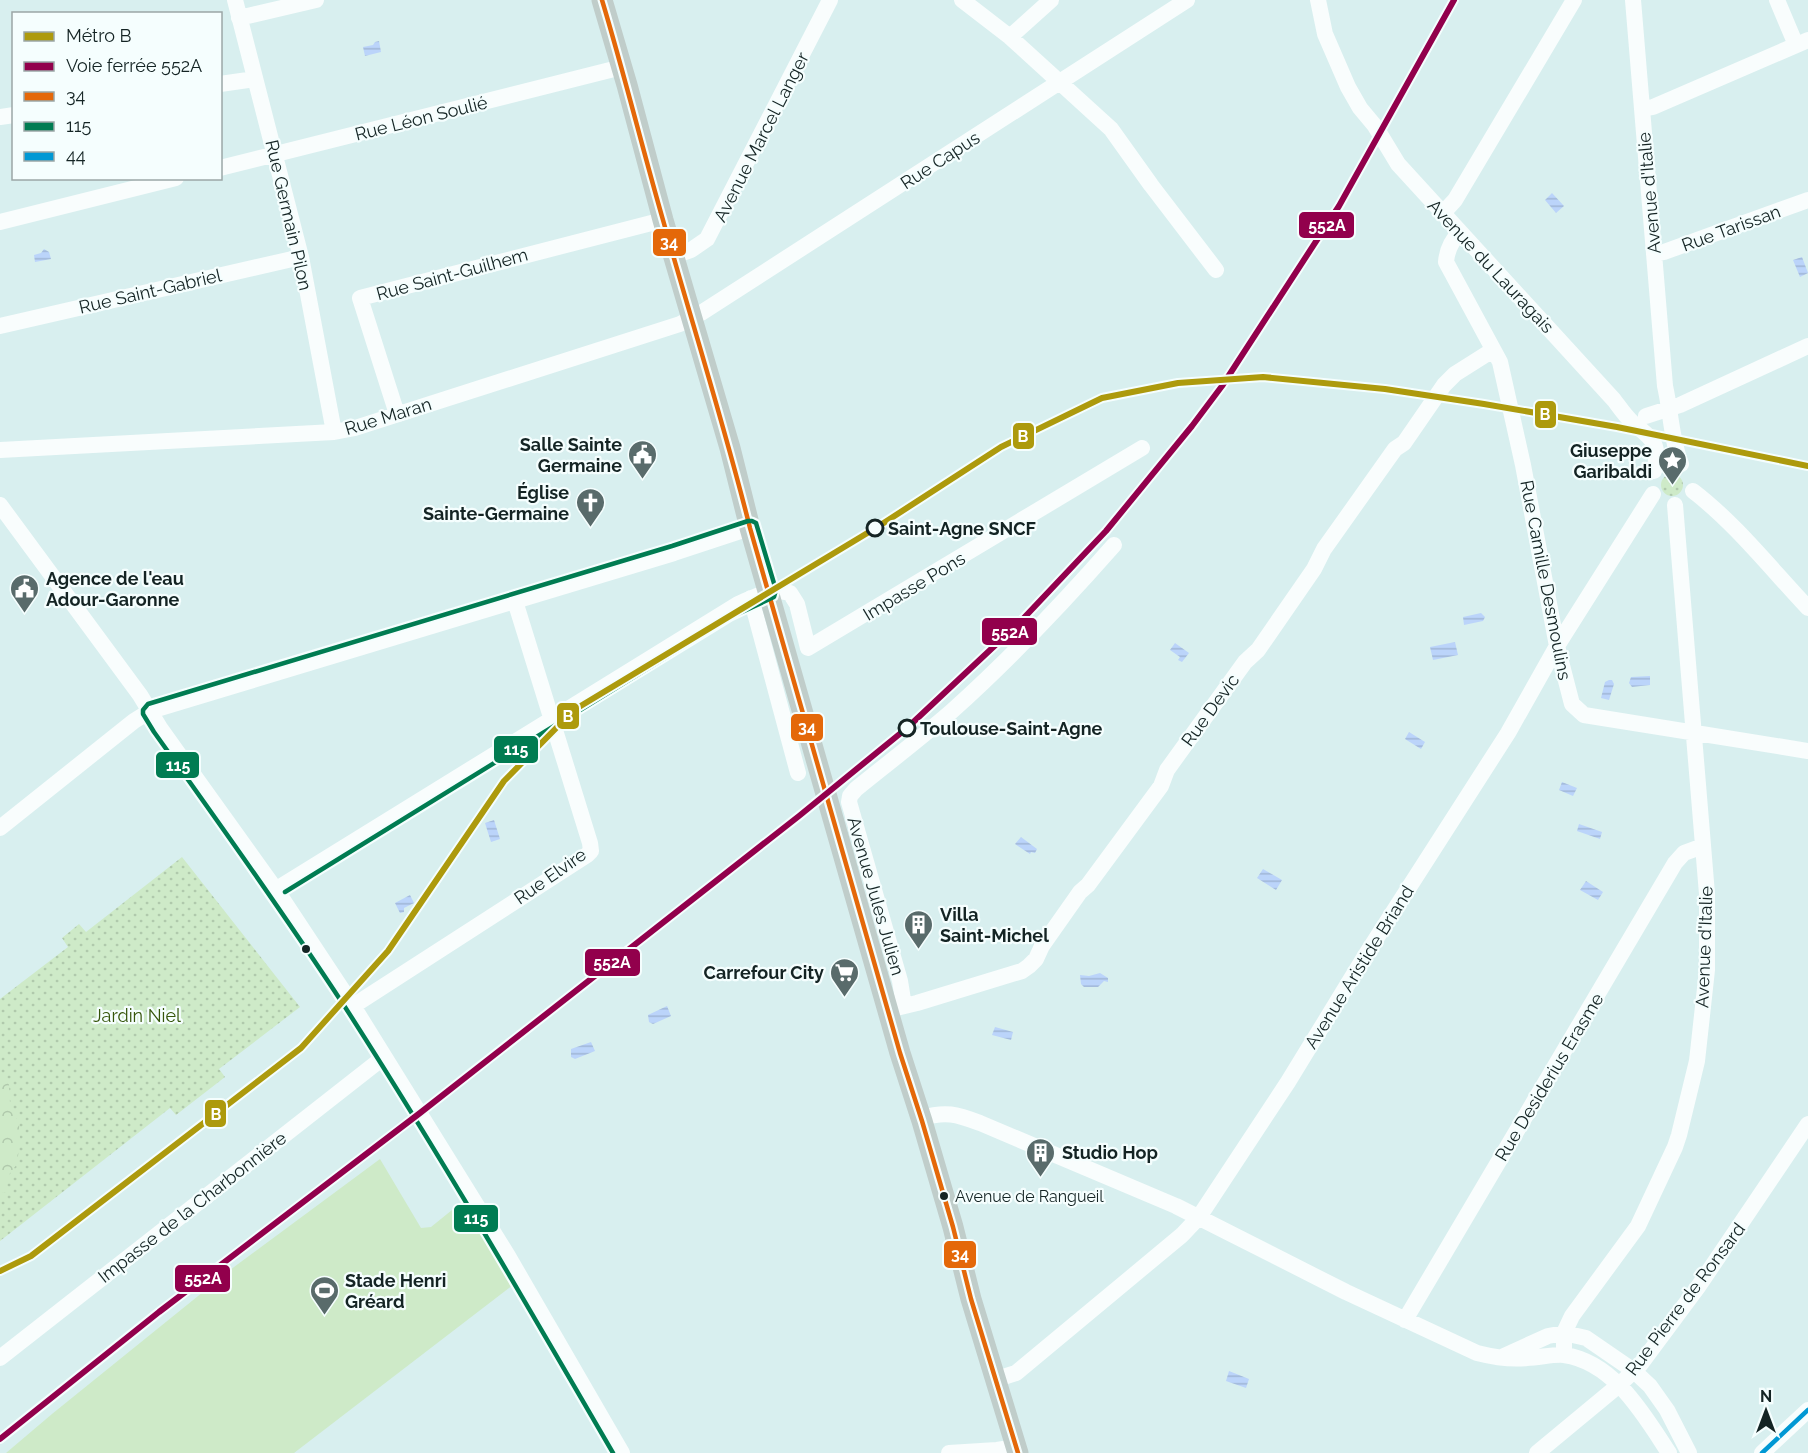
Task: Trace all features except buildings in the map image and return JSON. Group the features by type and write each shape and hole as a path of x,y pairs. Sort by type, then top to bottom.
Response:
{"main road":[{"name":"Avenue Jules Julien","path":"602,0 691,319 730,448 750,528 760,595 896,1008 907,1076 1017,1450"}],"street":[{"name":"Rue Germain Pilon","path":"235,0 301,257 334,432"},
{"path":"239,18 316,0"},
{"name":"Avenue Marcel Langer","path":"674,256 700,245 710,234 830,0"},
{"path":"962,0 1010,37 1111,129 1216,270"},
{"path":"1010,37 1051,0"},
{"name":"Rue Capus","path":"691,319 1187,0"},
{"name":"Avenue du Lauragais","path":"1318,0 1325,34 1348,87 1398,164 1631,421 1654,442"},
{"path":"1443,213 1455,200 1574,0"},
{"name":"Avenue d'Italie","path":"1633,0 1665,386 1657,414 1654,442"},
{"path":"1642,109 1653,107 1802,43 1778,0"},
{"name":"Rue Léon Soulié","path":"222,167 622,67"},
{"path":"222,84 255,78"},
{"path":"0,222 168,180"},
{"name":"Rue Tarissan","path":"1654,254 1808,200"},
{"name":"Rue Saint-Guilhem","path":"397,414 360,298 663,220"},
{"name":"Rue Camille Desmoulins","path":"1460,232 1447,252 1446,262 1500,362 1523,465 1557,646 1572,704 1584,715 1808,751"},
{"name":"Rue Saint-Gabriel","path":"0,326 301,257"},
{"name":"Rue Maran","path":"0,450 334,432 355,428 670,328 691,319"},
{"path":"1681,464 1674,447 1664,437 1657,414 1808,346"},
{"name":"Rue Devic","path":"896,1008 1022,971 1036,959 1042,946 1080,892 1088,885 1161,786 1167,770 1199,725 1245,662 1258,650 1314,569 1324,549 1395,449 1404,442 1444,385 1455,374 1494,350"},
{"name":"Avenue du Lauragais","path":"1614,400 1634,413 1657,414"},
{"path":"1654,442 1656,460 1651,482 1653,494 1662,503 1675,506 1686,501 1693,491 1694,478 1687,467 1669,462 1654,471"},
{"name":"Impasse Pons","path":"760,595 779,590 790,593 797,604 808,648 1142,448"},
{"path":"1693,491 1710,504 1808,608"},
{"name":"Avenue Aristide Briand","path":"997,1379 1016,1373 1182,1235 1199,1217 1288,1082 1371,946 1508,733 1557,646 1653,494"},
{"path":"0,505 140,694 160,728 275,890 353,1006 508,1256 622,1453"},
{"name":"Avenue d'Italie","path":"1563,1355 1564,1333 1572,1316 1638,1226 1679,1135 1697,1061 1707,970 1707,894 1675,506"},
{"path":"0,828 134,721 150,711 750,528"},
{"name":"Avenue Jules Julien","path":"896,1008 900,981 849,802 850,796 951,712 1000,666 1063,604 1114,545"},
{"path":"275,890 727,610 760,595 798,773"},
{"name":"Rue Elvire","path":"353,1006 587,855 591,850 515,601"},
{"name":"Rue Desiderius Erasme","path":"1405,1320 1675,863 1684,853 1703,846"},
{"name":"Impasse de la Charbonnière","path":"0,1358 384,1057"},
{"path":"921,1118 944,1113 962,1115 1171,1204 1346,1292 1477,1353 1526,1359 1563,1355 1593,1365 1619,1385 1651,1425 1669,1453"},
{"name":"Rue Pierre de Ronsard","path":"1537,1453 1634,1371 1698,1287 1808,1124"},
{"path":"1500,1357 1548,1336 1564,1333 1586,1338 1634,1371 1650,1386 1667,1410 1689,1453"},
{"path":"1762,1453 1808,1410"},
{"path":"949,1453 1017,1450"}],"green space":[{"path":"1672,474 1680,477 1683,485 1680,493 1672,496 1664,493 1661,485 1664,477"},
{"name":"Jardin Niel","path":"182,857 300,1007 219,1069 225,1077 176,1115 170,1108 0,1241 0,999 68,947 62,938 79,924 86,932"},
{"path":"6,1077 10,1103 19,1124 20,1140 17,1164 8,1176 5,1193 0,1192 0,1078"},
{"name":"Stade Henri Gréard","path":"380,1159 421,1228 431,1227 452,1210 459,1219 468,1212 513,1285 294,1453 6,1453 234,1267"}],"water":[{"path":"379,41 381,52 365,56 363,47"},
{"path":"1552,193 1564,206 1556,213 1545,200"},
{"path":"44,249 49,252 51,259 35,262 34,255 41,253"},
{"path":"1802,257 1808,273 1800,277 1793,260"},
{"path":"1481,613 1485,617 1483,621 1464,625 1463,617"},
{"path":"1455,642 1458,655 1433,660 1430,647"},
{"path":"1175,643 1189,653 1182,662 1178,660 1180,657 1170,650"},
{"path":"1650,676 1650,685 1632,687 1629,683 1631,677"},
{"path":"1612,680 1614,684 1609,700 1601,698 1605,682"},
{"path":"1409,732 1425,742 1421,749 1405,739"},
{"path":"1562,782 1577,788 1573,796 1559,790"},
{"path":"494,820 500,839 491,842 485,823"},
{"path":"1579,824 1602,832 1600,839 1577,831"},
{"path":"1021,837 1037,849 1035,853 1030,854 1015,844"},
{"path":"1263,869 1282,880 1276,890 1257,878"},
{"path":"1586,881 1603,892 1598,900 1580,890"},
{"path":"410,895 414,903 400,913 395,903"},
{"path":"1100,973 1108,978 1108,982 1104,981 1098,987 1084,987 1081,984 1080,975 1089,976"},
{"path":"667,1006 671,1016 653,1024 649,1022 648,1015"},
{"path":"995,1027 1013,1032 1011,1040 992,1035"},
{"path":"591,1042 595,1051 575,1059 571,1057 571,1049"},
{"path":"1229,1371 1249,1379 1246,1388 1226,1381"}],"metro line":[{"name":"B","path":"0,1271 31,1256 301,1048 388,951 504,781 574,710 879,526 1001,447 1102,398 1178,383 1263,377 1385,389 1484,404 1617,427 1808,466"}],"rail line":[{"name":"552A","path":"0,1439 159,1312 420,1113 799,816 907,728 1020,622 1106,531 1222,386 1339,206 1454,0"}],"transit line":[{"name":"34","path":"602,0 900,1053 922,1121 971,1299 1018,1453"},
{"name":"115","path":"285,892 731,617 774,597 776,590 756,523 748,521 148,704 143,710 154,732 299,938 380,1062 482,1229 613,1453"},
{"name":"44","path":"1762,1453 1808,1410"}],"place":[{"name":"Salle Sainte Germaine","path":"643,480"},
{"name":"Giuseppe Garibaldi","path":"1673,486"},
{"name":"Église Sainte-Germaine","path":"590,528"},
{"name":"Saint-Agne SNCF","path":"875,528"},
{"name":"Agence de l'eau Adour-Garonne","path":"25,614"},
{"name":"Toulouse-Saint-Agne","path":"907,728"},
{"name":"Villa Saint-Michel","path":"919,950"},
{"name":"Carrefour City","path":"845,998"},
{"name":"Studio Hop","path":"1041,1178"},
{"name":"Avenue de Rangueil","path":"944,1196"},
{"name":"Stade Henri Gréard","path":"324,1316"}]}
